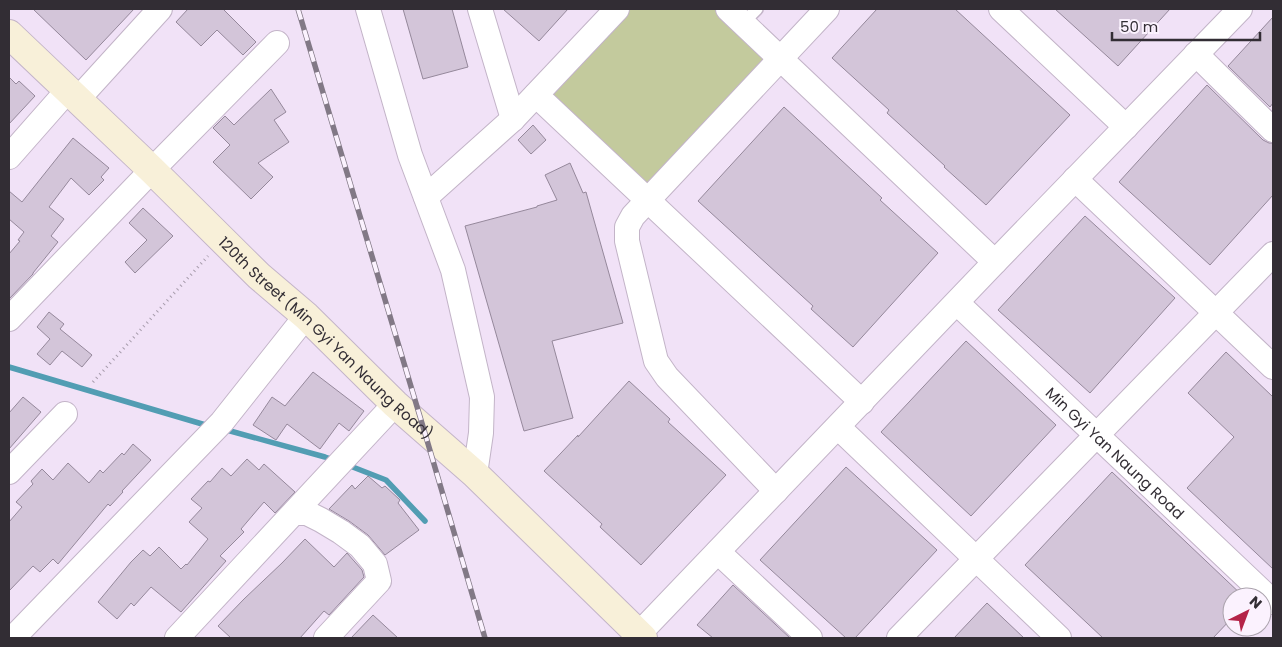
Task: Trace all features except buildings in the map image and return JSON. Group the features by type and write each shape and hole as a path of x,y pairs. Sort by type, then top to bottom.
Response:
{"street":[{"path":"9,157 160,9"},
{"path":"368,9 410,155 453,270 482,397 481,433 475,474"},
{"path":"480,9 513,119"},
{"path":"426,197 513,119 616,9"},
{"path":"776,492 667,377 656,361 627,241 627,227 633,216 827,9"},
{"path":"1002,9 1126,127"},
{"path":"639,637 995,262 1240,9"},
{"path":"742,14 781,59 995,262"},
{"name":"120th Street (Min Gyi Yan Naung Road)","path":"9,34 260,276 306,316 395,404 475,474 639,637"},
{"path":"9,319 277,43"},
{"path":"1196,54 1273,130"},
{"path":"536,95 862,402"},
{"path":"1075,179 1273,367"},
{"path":"899,638 1273,254"},
{"name":"Min Gyi Yan Naung Road","path":"957,303 1273,602"},
{"path":"13,638 222,422 306,316"},
{"path":"177,638 395,404"},
{"path":"9,472 65,414"},
{"path":"838,427 1059,638"},
{"path":"295,513 307,513 341,532 360,546 375,564 379,581 326,638"},
{"path":"718,552 810,638"}],"path":[{"path":"93,382 223,239"}],"green space":[{"path":"624,9 718,9 766,57 650,183 646,185 548,97"}],"waterway":[{"path":"9,367 209,426"},
{"path":"223,429 334,460"},
{"path":"345,464 386,480 425,521"}],"railway":[{"path":"298,9 485,638"}]}
